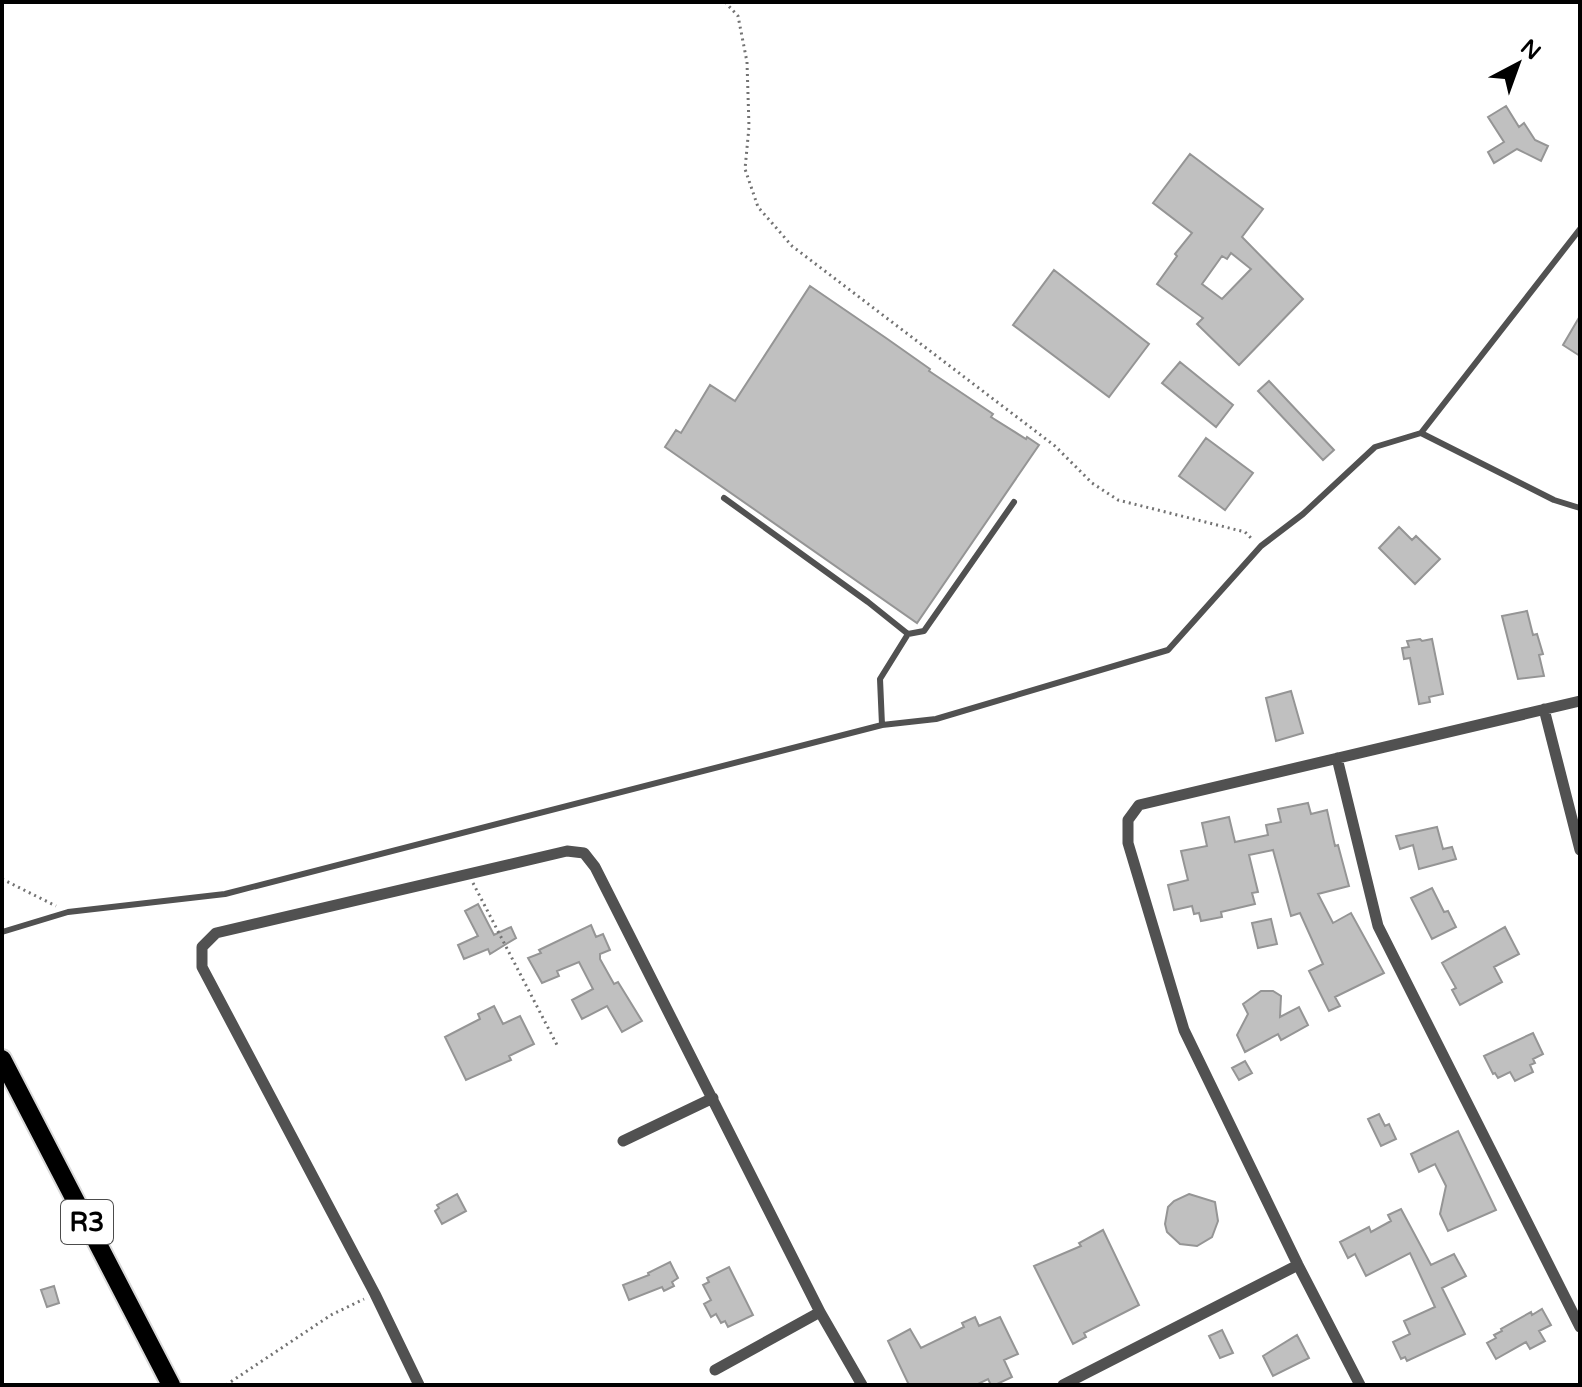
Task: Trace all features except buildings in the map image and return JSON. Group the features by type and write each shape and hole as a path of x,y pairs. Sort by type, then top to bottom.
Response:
{"highway":[{"name":"R3","path":"2,1059 171,1385"}],"street":[{"path":"1360,1385 1184,1030 1128,843 1128,820 1139,805 1580,701"},
{"path":"1544,709 1580,850"},
{"path":"1337,758 1378,926 1580,1327"},
{"path":"419,1385 375,1294 202,967 202,947 216,933 567,851 584,853 595,867 820,1312 862,1385"},
{"path":"623,1141 713,1098"},
{"path":"1063,1385 1298,1265"},
{"path":"715,1370 820,1312"}],"lane":[{"path":"2,932 68,912 225,894 882,725 936,719 1168,650 1261,546 1303,514 1375,447 1421,433 1580,229"},
{"path":"1421,433 1554,500 1580,508"},
{"path":"724,498 908,634"},
{"path":"882,725 880,679 908,634 924,631 1014,502"}],"path":[{"path":"725,2 738,16 747,62 749,127 745,169 758,207 792,246 1055,446 1092,483 1118,500 1245,532 1261,546"},
{"path":"467,873 557,1045"},
{"path":"2,879 68,912"},
{"path":"226,1385 331,1315 375,1294"}]}
